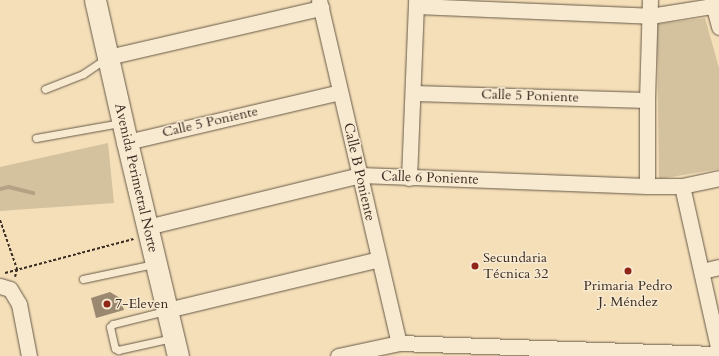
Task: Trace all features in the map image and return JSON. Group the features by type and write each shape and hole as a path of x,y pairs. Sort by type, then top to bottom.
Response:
{"street":[{"name":"Avenida Perimetral Norte","path":"95,0 176,347"},
{"path":"647,186 647,100 650,0"},
{"path":"409,178 416,3 650,16 715,4 719,27"},
{"path":"108,56 320,4"},
{"name":"Calle B Poniente","path":"320,4 399,343"},
{"name":"Calle 5 Poniente","path":"125,132 340,92"},
{"name":"Calle 5 Poniente","path":"412,93 647,100"},
{"name":"Calle 6 Poniente","path":"148,231 360,175 647,186 682,186 719,178"},
{"path":"682,186 719,351"},
{"path":"167,310 379,259"},
{"path":"702,271 719,267"},
{"path":"5,288 19,304 29,356"},
{"path":"338,356 399,343 447,350 719,354"}],"lane":[{"path":"45,89 83,74 108,56"},
{"path":"36,138 125,132"},
{"path":"84,279 156,263"},
{"path":"167,310 112,324 110,328 115,348 118,350 176,347"}],"path":[{"path":"0,220 17,269"},
{"path":"0,274 148,231"},
{"path":"5,288 17,269"}],"shaded area":[{"path":"705,18 719,68 719,169 659,179 657,24"},
{"path":"108,143 114,203 0,211 0,167"}],"building":[{"name":"7-Eleven","path":"110,292 120,298 124,310 96,318 91,298"}],"waterway":[{"path":"0,189 9,187 33,193"}],"place":[{"name":"Secundaria Técnica 32","path":"475,266"},
{"name":"Primaria Pedro J. Méndez","path":"628,271"},
{"name":"7-Eleven","path":"107,304"}]}
